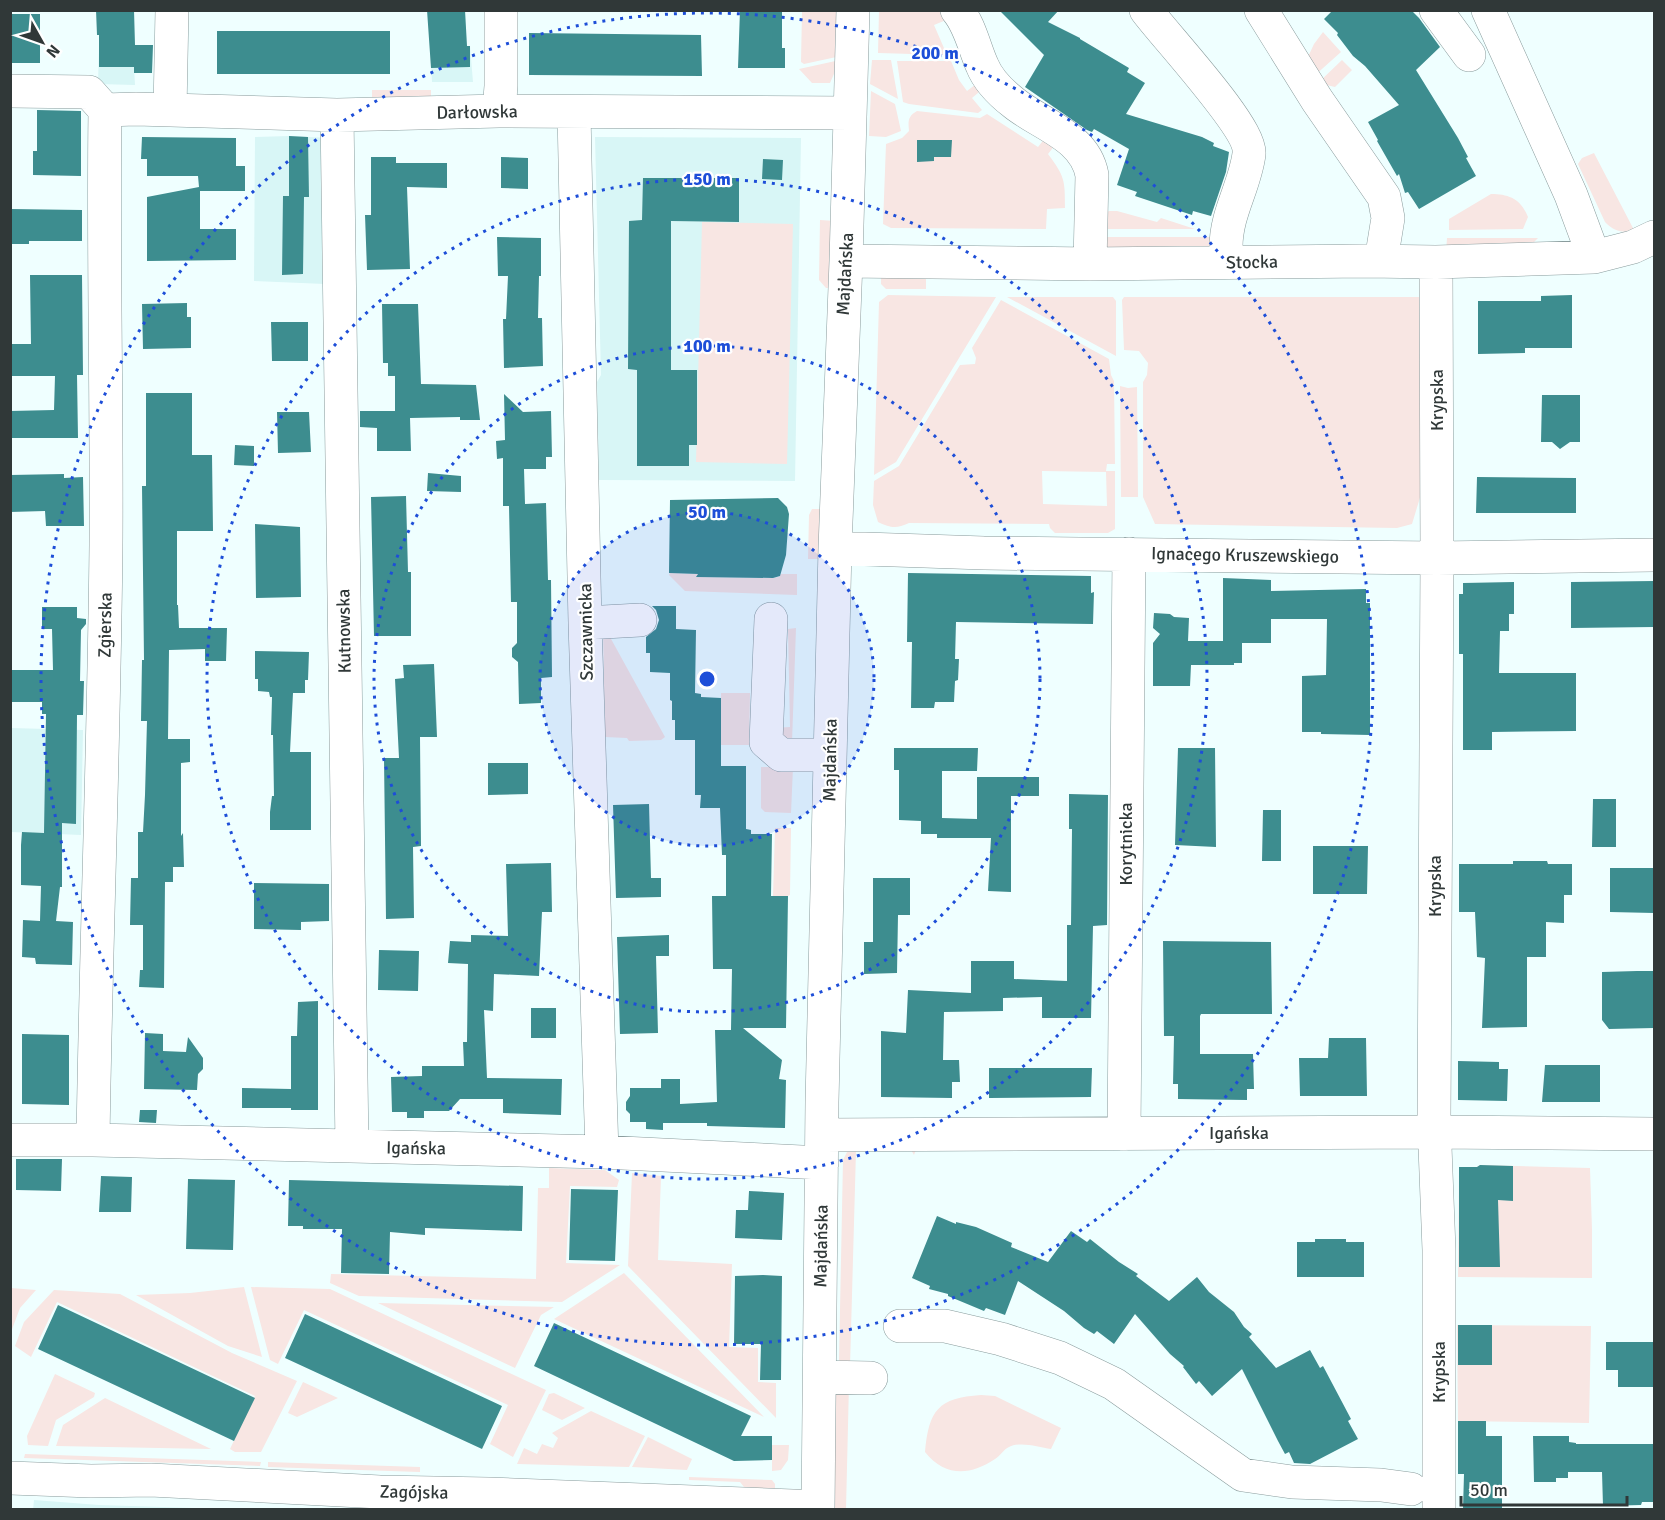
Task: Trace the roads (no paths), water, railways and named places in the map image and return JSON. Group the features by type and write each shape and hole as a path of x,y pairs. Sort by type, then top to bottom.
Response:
{"street":[{"path":"170,110 172,10"},
{"path":"499,111 501,10"},
{"name":"Majdańska","path":"818,1508 830,755 853,10"},
{"path":"957,10 976,48 982,66 1000,91 1014,104 1077,145 1091,166 1090,264"},
{"path":"1146,10 1233,117 1249,145 1246,166 1229,218 1226,247"},
{"path":"1262,10 1317,100 1384,196 1388,218 1381,261"},
{"path":"1436,10 1469,55"},
{"path":"1488,10 1571,195 1594,257"},
{"path":"10,91 89,92 105,110"},
{"name":"Darłowska","path":"105,110 337,116 499,111 850,113"},
{"name":"Zgierska","path":"93,1140 104,739 105,110"},
{"name":"Szczawnicka","path":"574,113 585,623 602,1152"},
{"name":"Kutnowska","path":"337,116 352,1146"},
{"name":"Stocka","path":"846,261 1090,264 1436,262 1594,257 1633,247 1654,237"},
{"name":"Krypska","path":"1436,262 1434,1132 1439,1250 1439,1509"},
{"name":"Ignacego Kruszewskiego","path":"835,549 1437,558 1654,555"},
{"name":"Korytnicka","path":"1124,1134 1129,554"},
{"path":"771,619 766,742 781,755 830,755"},
{"path":"585,623 640,620"},
{"name":"Igańska","path":"10,1140 602,1152 822,1149 1124,1134 1434,1132 1654,1134"},
{"path":"900,1326 945,1326 1001,1339 1060,1358 1114,1384 1243,1475 1292,1482 1381,1485 1411,1489"},
{"path":"820,1377 870,1378"},
{"name":"Zagójska","path":"10,1478 91,1481 151,1480 300,1489 818,1508"}]}
